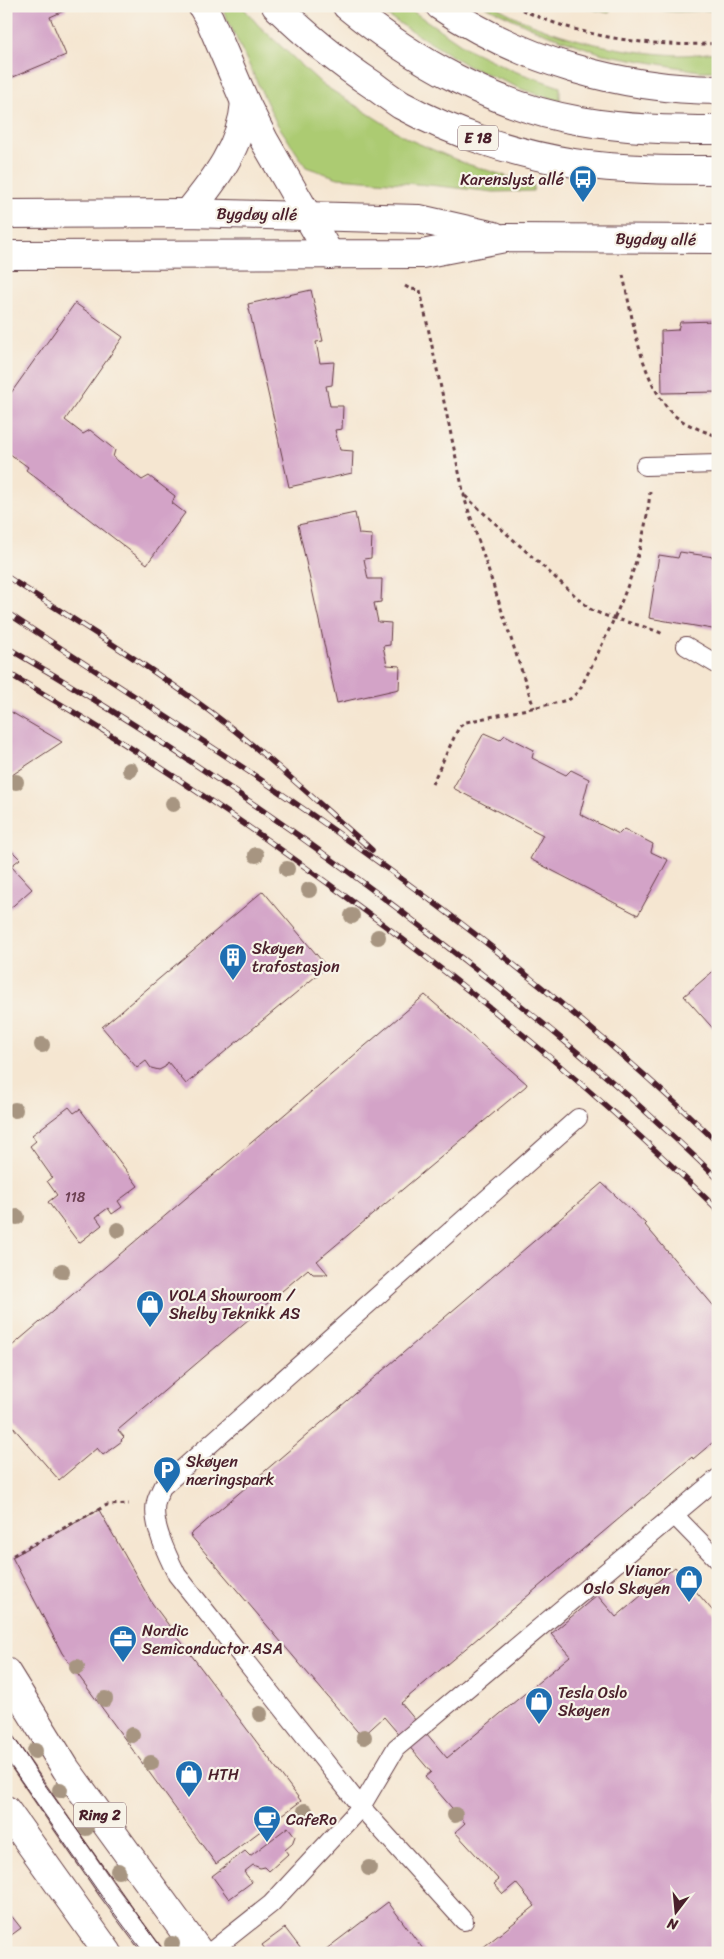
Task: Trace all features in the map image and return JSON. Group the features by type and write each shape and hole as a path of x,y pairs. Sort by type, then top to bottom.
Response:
{"main road":[{"path":"202,6 264,140 330,255"},
{"name":"E 18","path":"276,6 302,31 347,68 401,105 460,132 518,151 574,163 634,168 718,170"},
{"path":"348,6 373,28 426,62 483,90 531,109 580,121 629,127 718,130"},
{"path":"440,6 468,24 507,43 589,73 658,86 718,90"},
{"path":"188,213 206,191 238,138 244,118 245,102"},
{"name":"Bygdøy allé","path":"6,214 188,213 419,219 505,238"},
{"name":"Bygdøy allé","path":"6,255 422,254 505,238 718,239"},
{"name":"Ring 2","path":"6,1672 66,1769 200,1953"},
{"path":"6,1810 108,1953"}],"lane":[{"path":"649,466 718,464"},
{"path":"686,646 718,665"},
{"path":"464,1921 361,1807 178,1575 166,1553 157,1524 155,1503 162,1487 578,1118"},
{"path":"209,1953 271,1904 361,1807 396,1748 718,1478"},
{"path":"674,1515 718,1560"},
{"path":"6,1743 107,1890 154,1953"}],"path":[{"path":"515,6 553,22 592,33 634,41 672,45 718,43"},
{"path":"623,275 648,378 671,413 694,428 718,437"},
{"path":"410,289 420,290 464,495 534,708"},
{"path":"432,784 459,727 466,722 570,699 579,691 626,594 648,510 649,466"},
{"path":"464,495 590,609 650,628 686,646"},
{"path":"6,1559 107,1504 155,1503"}],"green space":[{"path":"221,6 242,6 258,25 322,84 408,139 464,163 534,185 533,191 494,192 338,178 306,167 276,122"},
{"path":"376,6 405,6 468,49 514,71 560,87 560,101 524,90 468,66 386,15"},
{"path":"485,6 495,6 516,17 561,35 608,47 679,55 718,52 718,71 699,71 603,54 541,32"},
{"path":"579,6 612,6 609,13"},
{"path":"651,6 718,6 718,11 675,12"}],"building":[{"path":"6,6 65,6 66,10 50,17 66,55 6,80"},
{"path":"311,290 323,341 316,342 320,363 334,362 332,385 326,386 330,406 343,406 342,429 335,430 340,450 353,451 352,473 289,487 248,304"},
{"path":"75,303 123,337 65,420 83,434 90,430 115,450 113,457 142,480 149,476 175,496 172,503 185,513 147,564 26,470 28,467 6,451 6,400"},
{"path":"716,321 718,328 718,392 662,393 661,331 678,330 680,322"},
{"path":"355,513 359,534 372,535 371,558 364,559 368,579 382,579 381,602 374,603 378,622 391,623 390,645 383,646 387,665 400,666 399,689 337,703 298,525"},
{"path":"680,552 714,557 715,564 718,565 718,630 649,618 659,555 678,558"},
{"path":"6,709 62,742 6,779"},
{"path":"484,733 500,740 505,735 534,750 532,758 566,775 571,770 589,779 580,814 619,834 624,829 653,844 651,852 668,860 638,915 530,859 543,835 453,788"},
{"path":"6,845 20,859 11,866 32,889 6,912"},
{"name":"Skøyen trafostasjon","path":"263,891 327,967 186,1084 168,1062 165,1067 159,1070 151,1068 146,1061 137,1068 102,1027"},
{"path":"718,967 718,1034 684,996"},
{"path":"425,995 527,1084 526,1086 317,1261 328,1274 313,1274 308,1269 118,1430 124,1437 122,1441 103,1455 97,1448 59,1480 6,1419 6,1351"},
{"path":"69,1107 74,1113 80,1109 138,1186 118,1201 122,1207 112,1214 108,1208 96,1217 102,1225 79,1243 48,1202 57,1195 47,1181 52,1177 30,1146 36,1141 32,1135"},
{"path":"602,1183 646,1224 718,1311 718,1438 693,1459 692,1457 401,1703 447,1758 570,1656 551,1634 597,1595 616,1617 675,1567 718,1617 718,1953 476,1953 535,1906 516,1883 503,1894 494,1884 499,1880 455,1832 465,1823 425,1777 431,1772 384,1717 362,1737 190,1535"},
{"path":"99,1510 152,1603 301,1801 216,1864 62,1653 12,1557"},
{"path":"288,1827 295,1836 292,1844 285,1850 288,1854 269,1871 265,1867 260,1868 253,1865 244,1872 252,1882 229,1899 212,1876 245,1851 250,1856"},
{"path":"388,1902 426,1953 321,1953 346,1934"},
{"path":"6,1909 21,1928 6,1939"},
{"path":"285,1928 304,1953 268,1953 262,1945"}],"tram line":[{"path":"6,1725 43,1782 165,1953"},
{"path":"6,1759 100,1894 144,1953"}],"railway":[{"path":"6,576 133,658 208,710 271,761 372,850"},
{"path":"6,612 190,732 416,889 592,1029 718,1143"},
{"path":"6,647 120,716 232,789 394,906 551,1030 653,1118 718,1179"},
{"path":"6,672 105,731 200,794 263,837 382,924 498,1014 555,1062 665,1159 718,1210"}],"place":[{"name":"Karenslyst allé","path":"583,203"},
{"name":"Skøyen trafostasjon","path":"233,981"},
{"name":"VOLA Showroom / Shelby Teknikk AS","path":"150,1328"},
{"name":"Skøyen næringspark","path":"167,1494"},
{"name":"Vianor Oslo Skøyen","path":"689,1603"},
{"name":"Nordic Semiconductor ASA","path":"123,1663"},
{"name":"Tesla Oslo Skøyen","path":"539,1725"},
{"name":"HTH","path":"189,1798"},
{"name":"CafeRo","path":"267,1843"}]}
